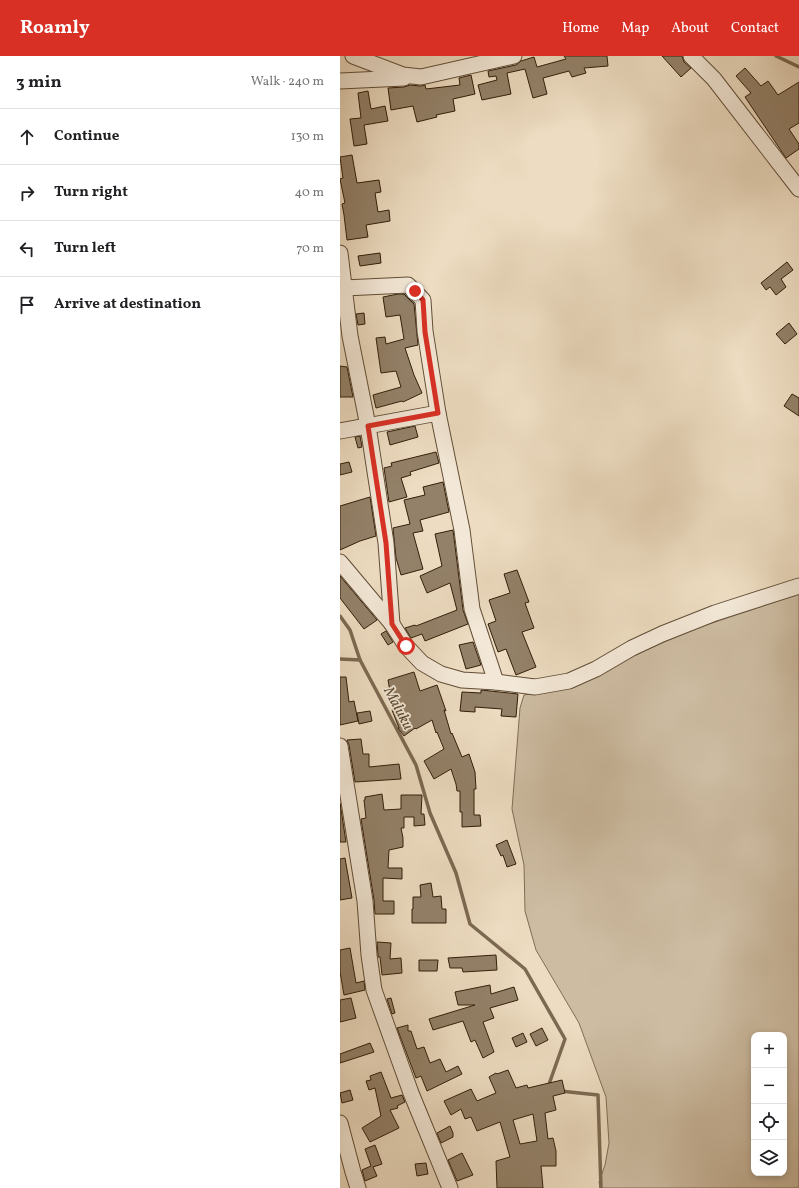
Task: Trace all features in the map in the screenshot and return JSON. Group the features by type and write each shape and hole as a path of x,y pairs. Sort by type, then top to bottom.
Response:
{"street":[{"path":"353,56 388,62 403,75 421,76"},
{"path":"340,81 421,76 463,61 514,56"},
{"path":"691,56 714,79 799,189"},
{"path":"340,253 350,336 368,426 386,543 392,624"},
{"path":"344,288 408,285 423,300 425,332 438,413 462,530 472,608 496,682"},
{"path":"340,431 438,413"},
{"path":"340,562 392,624 406,646 422,663 441,674 462,680 496,682 535,687 569,681 596,669 632,648 669,632 715,614 799,586"},
{"path":"340,746 366,901 369,955 374,990 411,1094 450,1188"},
{"path":"340,1123 358,1188"}],"shaded area":[{"path":"799,594 799,1188 600,1188 599,1182 605,1165 609,1143 606,1097 579,1023 536,950 525,911 524,865 512,809 520,708 524,695 565,688 697,628"}],"building":[{"path":"564,56 607,56 608,66 584,68 586,73 572,77 569,71 543,78 547,94 533,98 525,69 507,73 511,94 482,100 478,85 497,80 496,76 489,77 488,71 516,65 521,61 534,57 537,67 566,59"},
{"path":"662,56 682,56 684,62 691,68 681,77"},
{"path":"745,68 761,86 768,81 778,95 799,82 799,123 789,129 799,144 799,149 786,158 745,97 751,93 736,76"},
{"path":"471,75 475,94 453,99 455,111 436,115 437,117 417,122 413,106 391,110 388,88 410,85 425,85 426,89 460,85 459,78"},
{"path":"368,91 371,109 385,106 388,121 364,125 367,144 354,146 350,119 361,118 358,93"},
{"path":"352,155 357,183 379,180 381,192 375,193 378,212 389,210 390,221 366,225 368,237 347,240 342,204 345,203 340,179 343,178 340,157"},
{"path":"380,253 381,263 360,266 358,256"},
{"path":"787,262 793,270 781,279 786,287 776,295 770,287 766,290 761,283"},
{"path":"404,294 414,304 418,345 405,348 422,393 403,402 376,408 373,395 401,387 396,371 381,373 376,338 385,337 386,344 404,339 400,315 386,317 383,297"},
{"path":"364,313 365,324 358,325 356,314"},
{"path":"789,323 797,334 785,344 776,334"},
{"path":"340,366 347,367 353,397 340,397"},
{"path":"792,394 799,398 799,416 784,406"},
{"path":"415,426 418,437 390,445 387,432"},
{"path":"360,436 362,447 358,448 355,437"},
{"path":"436,452 439,463 410,472 411,475 401,478 407,497 389,502 384,468 392,466 391,463"},
{"path":"349,462 352,472 340,475 340,464"},
{"path":"443,482 449,512 420,520 423,531 413,533 423,569 401,575 396,558 393,528 410,524 404,500 425,495 423,487"},
{"path":"370,497 376,536 340,550 340,506"},
{"path":"453,530 463,610 468,624 425,641 422,634 411,638 405,628 416,626 457,610 450,583 427,593 420,576 442,566 435,534"},
{"path":"517,570 529,602 525,603 534,628 522,632 536,667 516,675 506,649 498,652 488,624 496,621 489,600 510,593 504,574"},
{"path":"340,576 377,620 364,629 340,598"},
{"path":"386,631 393,642 388,645 381,634"},
{"path":"473,642 481,665 466,669 459,645"},
{"path":"414,672 420,691 437,685 446,711 444,710 451,734 452,733 462,757 469,754 475,772 476,789 474,789 474,815 480,815 481,826 462,827 460,791 457,791 451,769 434,779 424,761 444,749 437,732 436,733 432,720 416,729 415,728 404,736 398,728 392,710 388,680"},
{"path":"340,677 346,677 349,702 354,701 358,721 340,725"},
{"path":"481,690 518,694 516,717 501,716 502,709 475,707 475,712 460,711 462,692 481,693"},
{"path":"370,711 372,721 359,724 357,713"},
{"path":"361,739 363,754 369,754 369,767 399,764 401,779 355,782 347,740"},
{"path":"382,794 384,810 401,809 401,795 422,795 421,814 424,814 425,825 414,826 414,817 404,817 404,828 401,828 403,847 389,850 388,868 402,868 402,879 383,878 383,901 394,901 394,914 375,914 361,819 366,818 365,797"},
{"path":"340,803 346,842 340,842"},
{"path":"507,840 516,864 507,867 503,855 501,856 496,845"},
{"path":"345,858 352,898 340,900 340,859"},
{"path":"431,883 433,897 441,896 442,909 446,909 446,923 412,923 413,897 421,897 420,885"},
{"path":"377,942 391,943 390,959 401,958 402,973 382,975 380,957 378,957"},
{"path":"350,948 356,983 364,981 365,990 344,995 340,972 340,950"},
{"path":"496,955 497,970 463,972 462,968 450,968 448,958"},
{"path":"419,960 438,960 437,971 419,971"},
{"path":"490,985 491,994 514,987 518,1000 490,1008 494,1018 483,1022 494,1052 483,1058 475,1040 471,1042 463,1021 433,1030 429,1019 475,1005 458,1005 455,992"},
{"path":"351,998 356,1018 340,1022 340,1000"},
{"path":"391,998 395,1013 392,1014 387,999"},
{"path":"408,1025 408,1031 411,1031 417,1049 424,1047 430,1063 440,1059 446,1072 458,1066 462,1074 427,1091 421,1076 416,1078 397,1028"},
{"path":"542,1028 548,1040 536,1046 530,1034"},
{"path":"523,1033 527,1042 516,1047 512,1038"},
{"path":"370,1043 374,1052 340,1063 340,1054"},
{"path":"508,1070 516,1088 527,1085 528,1088 562,1080 565,1093 553,1096 556,1110 545,1113 548,1139 553,1138 556,1151 556,1166 541,1166 543,1188 497,1188 496,1161 510,1157 500,1122 477,1131 471,1117 465,1119 461,1109 451,1115 444,1101 471,1089 477,1101 496,1093 489,1077 496,1073 497,1074","holes":["533,1114 537,1141 520,1144 513,1120"]},
{"path":"381,1072 391,1098 402,1095 405,1102 397,1106 398,1108 390,1110 399,1128 370,1142 362,1128 381,1116 375,1088 369,1090 366,1081 371,1080 370,1076"},
{"path":"350,1090 353,1100 342,1103 340,1093"},
{"path":"450,1126 453,1137 441,1143 437,1133"},
{"path":"375,1145 382,1164 373,1167 377,1176 365,1181 362,1170 371,1166 365,1149"},
{"path":"462,1153 473,1175 457,1181 448,1160"},
{"path":"426,1163 428,1174 417,1176 415,1164"}],"waterway":[{"path":"776,56 799,67"},
{"name":"Maluku","path":"340,616 350,630 360,660 416,765 430,813 456,873 470,924 525,969 565,1039 548,1087"},
{"path":"340,659 360,660"},
{"path":"560,1091 598,1095 601,1188"}],"route":[{"path":"406,646 392,624 386,543 368,426 438,413 425,332 423,300 415,291"}]}
